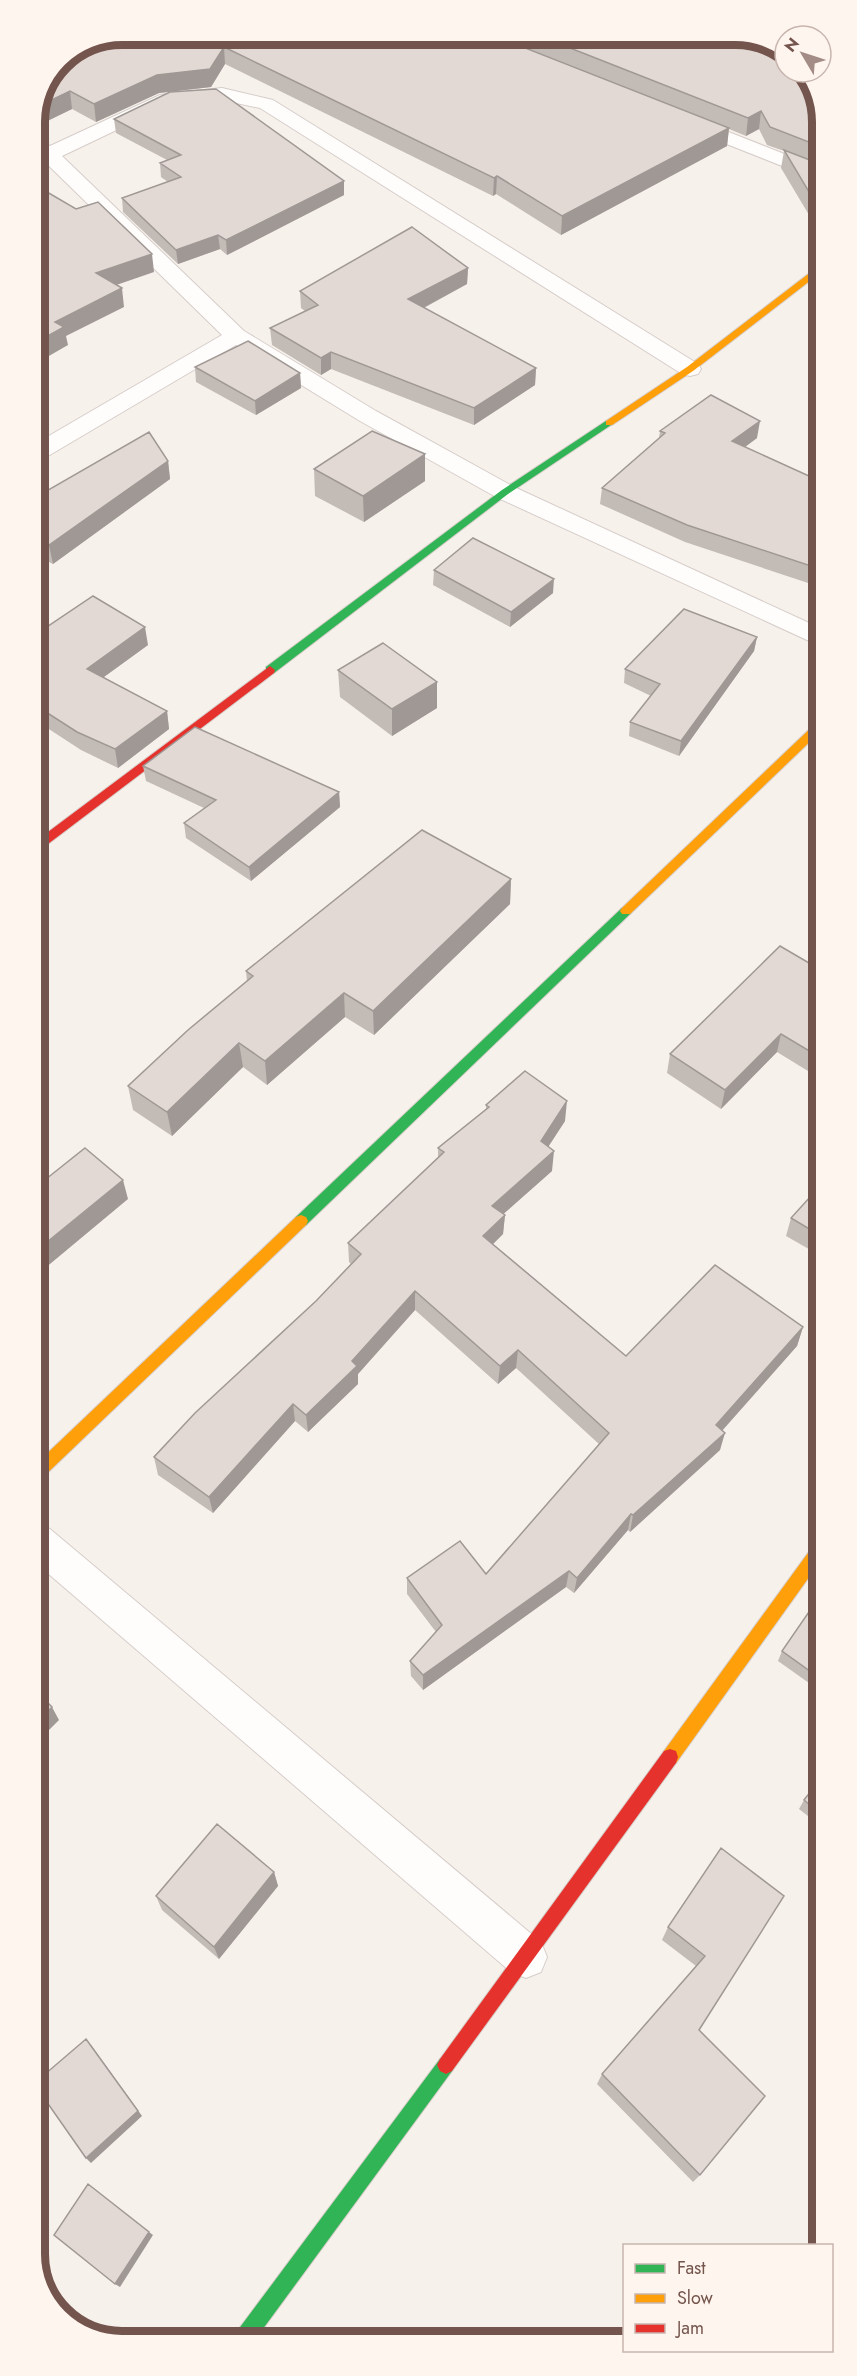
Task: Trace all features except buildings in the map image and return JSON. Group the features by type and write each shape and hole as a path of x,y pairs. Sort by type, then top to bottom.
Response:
{"street":[{"path":"45,150 167,99 222,94 266,104 690,369"},
{"path":"667,114 812,173"},
{"path":"45,159 236,336 368,416 505,492 812,634"},
{"path":"45,840 505,492 690,369 812,274"},
{"path":"45,448 236,336"},
{"path":"45,1465 812,734"},
{"path":"45,1548 526,1957"},
{"path":"249,2331 526,1957 812,1561"}],"traffic: fast":[{"path":"270,670 505,492 609,423"},
{"path":"301,1221 626,911"},
{"path":"249,2331 446,2065"}],"traffic: slow":[{"path":"609,423 690,369 812,274"},
{"path":"626,911 812,734"},
{"path":"45,1465 301,1221"},
{"path":"670,1757 812,1560"}],"traffic: jam":[{"path":"45,840 270,670"},
{"path":"446,2065 670,1757"}]}
